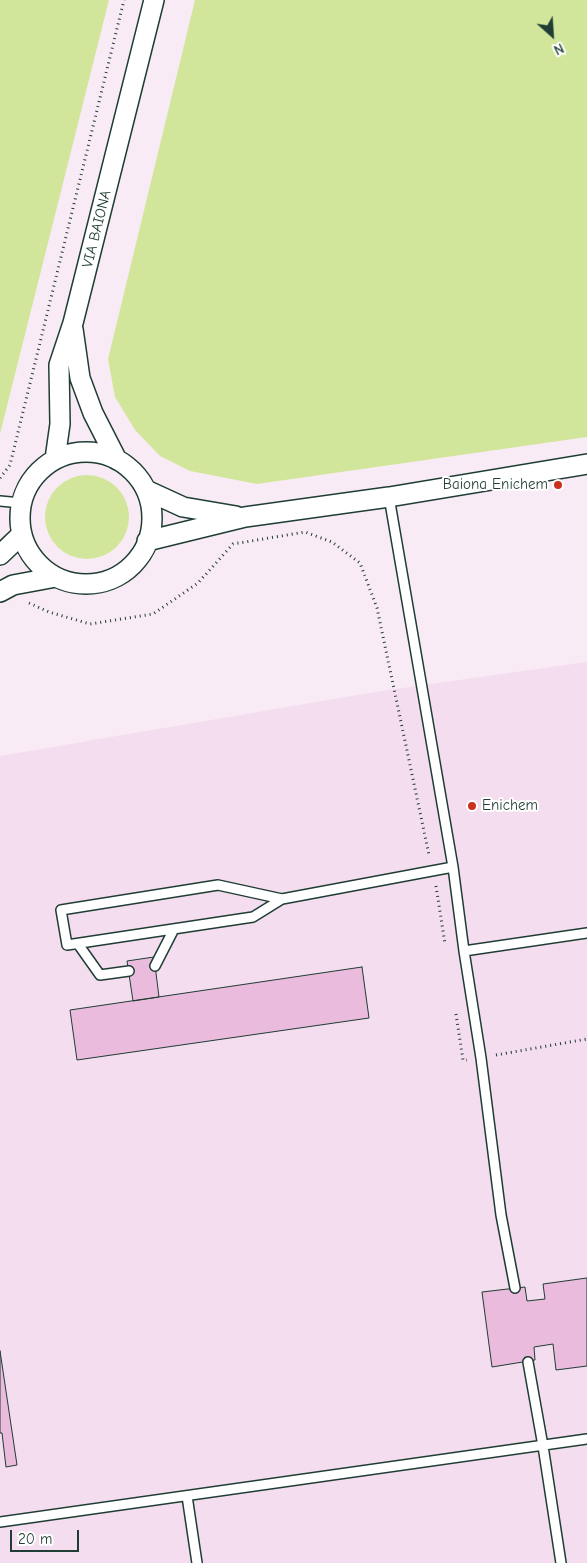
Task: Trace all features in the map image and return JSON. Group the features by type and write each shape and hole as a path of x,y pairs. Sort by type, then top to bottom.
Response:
{"street":[{"name":"VIA BAIONA","path":"55,459 60,424 60,365 73,323 154,0"},
{"path":"73,323 80,378 93,413 117,460"},
{"path":"80,452 99,453 117,460 134,472 146,490 151,507 152,524 148,541 136,560 119,575 99,583 77,584 56,577 40,566 28,552 21,534 19,519 21,503 30,482 55,459 80,452"},
{"path":"148,541 244,517 389,497 587,464"},
{"path":"146,490 184,507 244,517"},
{"path":"0,555 21,534"},
{"path":"7,588 56,577"}],"lane":[{"path":"389,497 453,867 481,1058 501,1215 515,1288"},
{"path":"0,501 21,503"},
{"path":"282,899 218,885 62,910 67,946 253,917 282,899 453,867"},
{"path":"155,966 174,929"},
{"path":"464,951 587,933"},
{"path":"78,944 100,975 129,971"},
{"path":"528,1362 561,1563"},
{"path":"0,1522 587,1440"},
{"path":"187,1496 198,1563"}],"path":[{"path":"0,478 10,465 124,0"},
{"path":"7,588 30,604 48,612 90,624 153,614 198,583 233,544 305,532 332,542 360,563 377,608 432,871 446,952"},
{"path":"455,1007 463,1060 587,1038"}],"shaded area":[{"path":"587,662 587,1563 0,1563 0,756 381,691"}],"green space":[{"path":"0,0 109,0 0,434"},
{"path":"195,0 587,0 587,437 257,484 190,471 160,456 135,430 115,397 108,359"},
{"path":"87,475 103,478 117,487 126,501 129,517 126,533 117,547 103,556 87,559 71,556 57,547 48,533 45,517 48,501 57,487 71,478"}],"building":[{"path":"154,957 159,997 133,1001 127,961"},
{"path":"362,967 369,1018 77,1060 70,1010"},
{"path":"587,1278 587,1366 556,1370 553,1344 534,1347 535,1360 492,1367 482,1292 525,1287 527,1301 545,1299 543,1284"},
{"path":"0,1351 17,1465 6,1467 2,1433 0,1433"}],"place":[{"name":"Baiona Enichem","path":"558,485"},
{"name":"Enichem","path":"472,806"}]}
